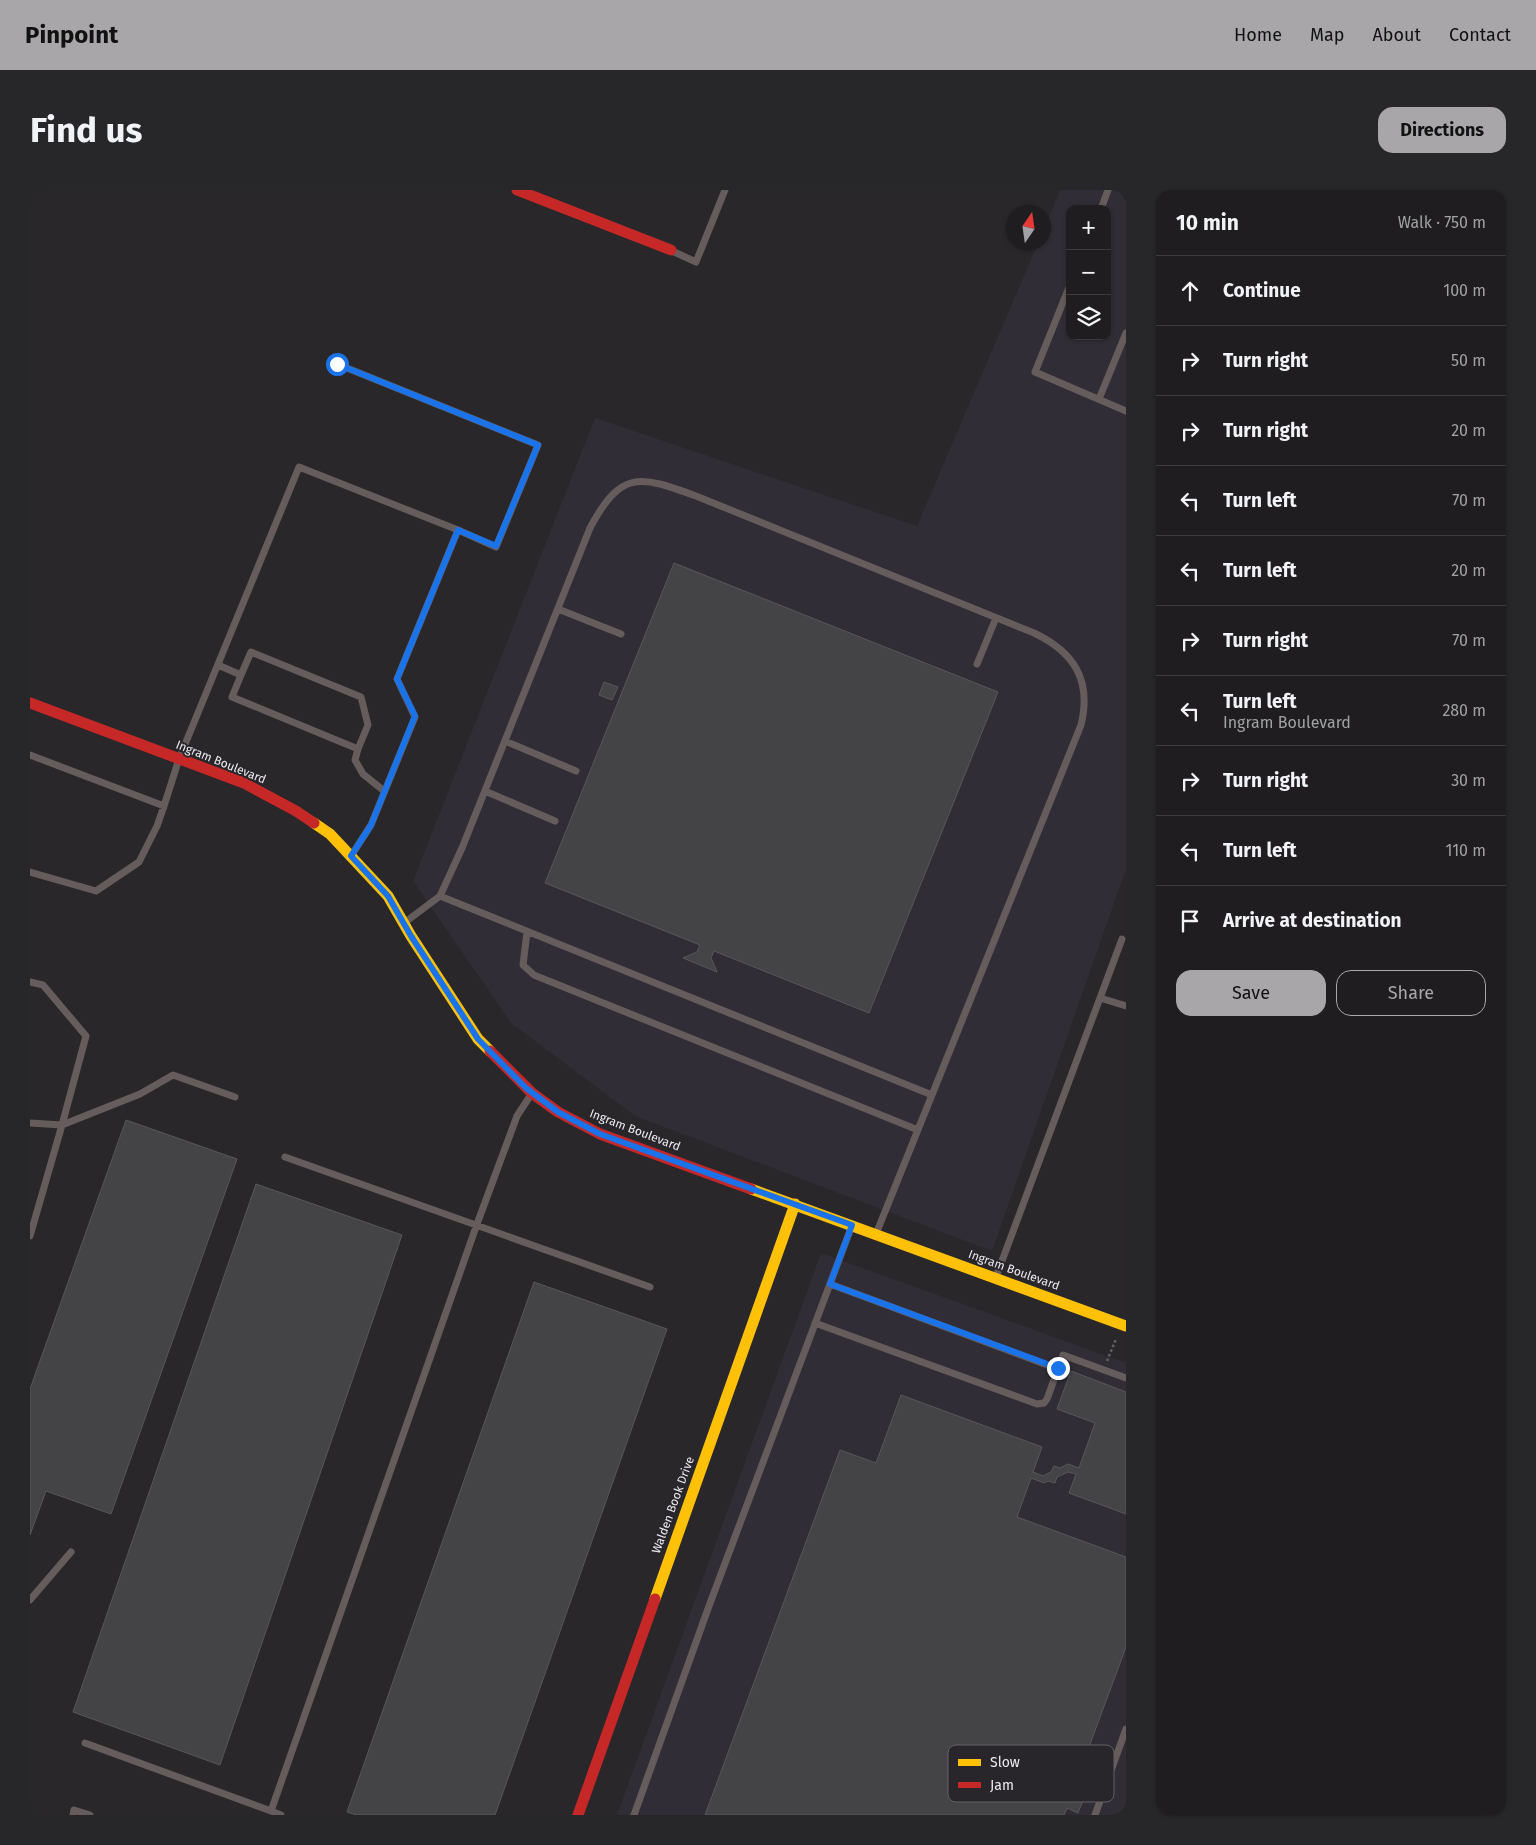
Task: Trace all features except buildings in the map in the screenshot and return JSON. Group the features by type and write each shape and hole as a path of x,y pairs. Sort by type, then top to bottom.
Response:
{"street":[{"path":"517,190 671,250"},
{"name":"Ingram Boulevard","path":"30,703 244,783 296,811 330,834 388,896 478,1039 532,1093 558,1112 600,1134 1126,1326"},
{"name":"Walden Book Drive","path":"578,1815 795,1204"}],"lane":[{"path":"671,250 696,262 725,190"},
{"path":"1102,205 1108,190"},
{"path":"1066,295 1035,372 1126,411"},
{"path":"1099,400 1126,333"},
{"path":"30,872 96,891 139,862 157,826 179,759 299,467 496,546 538,445 337,364"},
{"path":"404,924 440,896 462,848 590,528 608,498 625,485 646,481 659,483 696,496 1044,638 1073,661 1082,682 1084,712 1081,725 876,1234"},
{"path":"351,856 371,825 415,716 397,679 458,530"},
{"path":"558,609 621,634"},
{"path":"977,664 996,618"},
{"path":"358,749 232,697 251,652 361,697 368,725 355,760 363,774 384,791"},
{"path":"218,665 241,675"},
{"path":"505,742 576,771"},
{"path":"30,755 164,806"},
{"path":"485,791 555,820"},
{"path":"440,896 932,1095"},
{"path":"527,932 523,965 534,975 918,1130"},
{"path":"996,1277 1122,939"},
{"path":"30,982 43,985 86,1036 30,1236"},
{"path":"1100,998 1126,1006"},
{"path":"30,1123 62,1125 140,1094 173,1075 235,1097"},
{"path":"271,1811 477,1224 517,1116 532,1093"},
{"path":"284,1157 650,1286"},
{"path":"634,1815 712,1597 852,1225"},
{"path":"830,1284 1058,1368"},
{"path":"815,1323 1037,1404 1047,1399 1063,1355 1126,1378"},
{"path":"30,1600 71,1552"},
{"path":"1114,1761 1126,1729"},
{"path":"85,1743 281,1815"},
{"path":"1094,1815 1099,1802"},
{"path":"73,1815 74,1810 90,1815"}],"path":[{"path":"1108,1361 1116,1339"}],"shaded area":[{"path":"1060,190 1126,190 1126,869 992,1251 635,1116 511,1023 413,881 595,418 917,526 1035,250 1051,250 1051,212"},
{"path":"821,1253 1126,1363 1126,1815 617,1815"}],"traffic: slow":[{"path":"314,823 330,834 388,896 411,936 478,1039 490,1051"},
{"path":"751,1189 1126,1326"},
{"path":"655,1599 795,1204"}],"traffic: jam":[{"path":"517,190 671,250"},
{"path":"30,703 244,783 314,823"},
{"path":"490,1051 532,1093 558,1112 600,1134 751,1189"},
{"path":"578,1815 655,1599"}],"route":[{"path":"337,364 538,445 496,546 458,530 397,679 415,716 371,825 351,856 388,896 411,936 478,1039 526,1088 558,1112 600,1134 852,1225 830,1284 1058,1368"}]}
